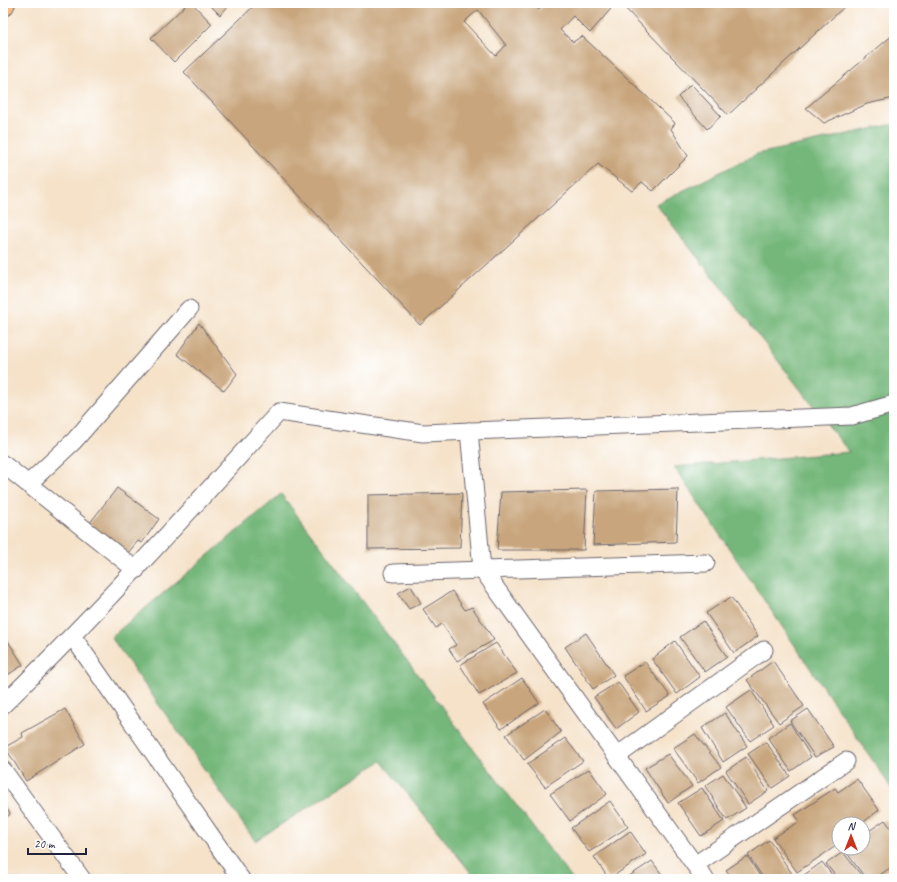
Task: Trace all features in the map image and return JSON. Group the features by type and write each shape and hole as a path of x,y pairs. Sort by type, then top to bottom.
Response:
{"street":[{"path":"28,484 74,441 189,309"},
{"path":"3,705 73,637 136,570 279,412 423,433 852,416 894,404"},
{"path":"469,431 482,569 700,872 846,761"},
{"path":"3,464 136,570"},
{"path":"393,573 706,563"},
{"path":"73,637 241,879"},
{"path":"617,756 764,650"},
{"path":"3,770 82,879"}],"green space":[{"path":"894,124 894,792 674,467 849,452 656,204 757,154"},
{"path":"281,494 572,879 476,879 381,761 255,841 111,637"}],"building":[{"path":"188,3 192,3 212,24 174,62 151,38"},
{"path":"208,3 231,3 220,15"},
{"path":"257,3 530,3 539,10 545,3 616,3 590,33 573,16 560,30 573,42 582,36 675,123 671,129 688,156 653,191 642,182 632,191 598,164 420,325 184,72","holes":["478,10 506,45 496,56 464,22"]},
{"path":"620,3 841,3 844,7 728,115"},
{"path":"894,34 894,98 867,104 824,123 806,108"},
{"path":"691,84 721,116 707,129 678,97"},
{"path":"199,323 237,374 224,391 177,354"},
{"path":"117,488 159,519 142,543 138,541 127,554 89,524"},
{"path":"678,489 676,542 593,545 596,491"},
{"path":"587,490 584,550 497,550 501,492"},
{"path":"462,493 460,548 368,549 368,495"},
{"path":"411,586 421,603 409,609 398,593"},
{"path":"452,591 465,610 472,607 494,640 457,661 449,649 456,645 442,624 436,628 423,609"},
{"path":"731,597 758,636 734,653 706,613"},
{"path":"703,621 727,657 705,672 680,637"},
{"path":"3,633 23,665 6,676 3,671"},
{"path":"586,633 614,675 593,689 565,647"},
{"path":"675,641 700,677 677,694 652,659"},
{"path":"496,643 517,673 479,695 460,665"},
{"path":"773,661 804,706 779,723 747,680"},
{"path":"645,662 670,696 646,711 623,676"},
{"path":"522,678 539,703 501,729 483,704"},
{"path":"618,682 639,712 616,729 594,697"},
{"path":"751,690 774,725 750,741 726,707"},
{"path":"65,709 85,744 26,781 5,747 23,737 22,733"},
{"path":"545,709 561,732 524,760 506,735"},
{"path":"808,709 834,747 815,757 790,721"},
{"path":"725,713 747,746 723,762 702,728"},
{"path":"790,723 811,757 791,771 768,738"},
{"path":"695,734 721,767 698,783 673,748"},
{"path":"565,738 583,761 545,787 527,764"},
{"path":"766,742 790,776 772,788 748,754"},
{"path":"668,754 692,786 668,803 645,768"},
{"path":"746,757 768,791 748,804 726,771"},
{"path":"589,769 607,794 570,821 550,794"},
{"path":"723,774 746,808 727,820 705,786"},
{"path":"857,779 879,810 871,816 831,816 831,849 797,872 773,838 800,821 795,815 835,788 838,792"},
{"path":"702,788 724,821 701,836 678,803"},
{"path":"610,801 628,827 589,852 571,828"},
{"path":"3,803 10,814 3,821"},
{"path":"885,820 894,832 894,865 874,879 866,879 849,856 871,856 871,830"},
{"path":"630,831 646,854 609,879 594,857"},
{"path":"769,840 793,875 787,879 764,879 748,855"},
{"path":"747,856 762,879 733,879 726,870"},
{"path":"837,856 846,856 864,879 838,879 826,864"},
{"path":"652,861 665,879 625,879"},
{"path":"822,862 835,879 800,878"}]}
